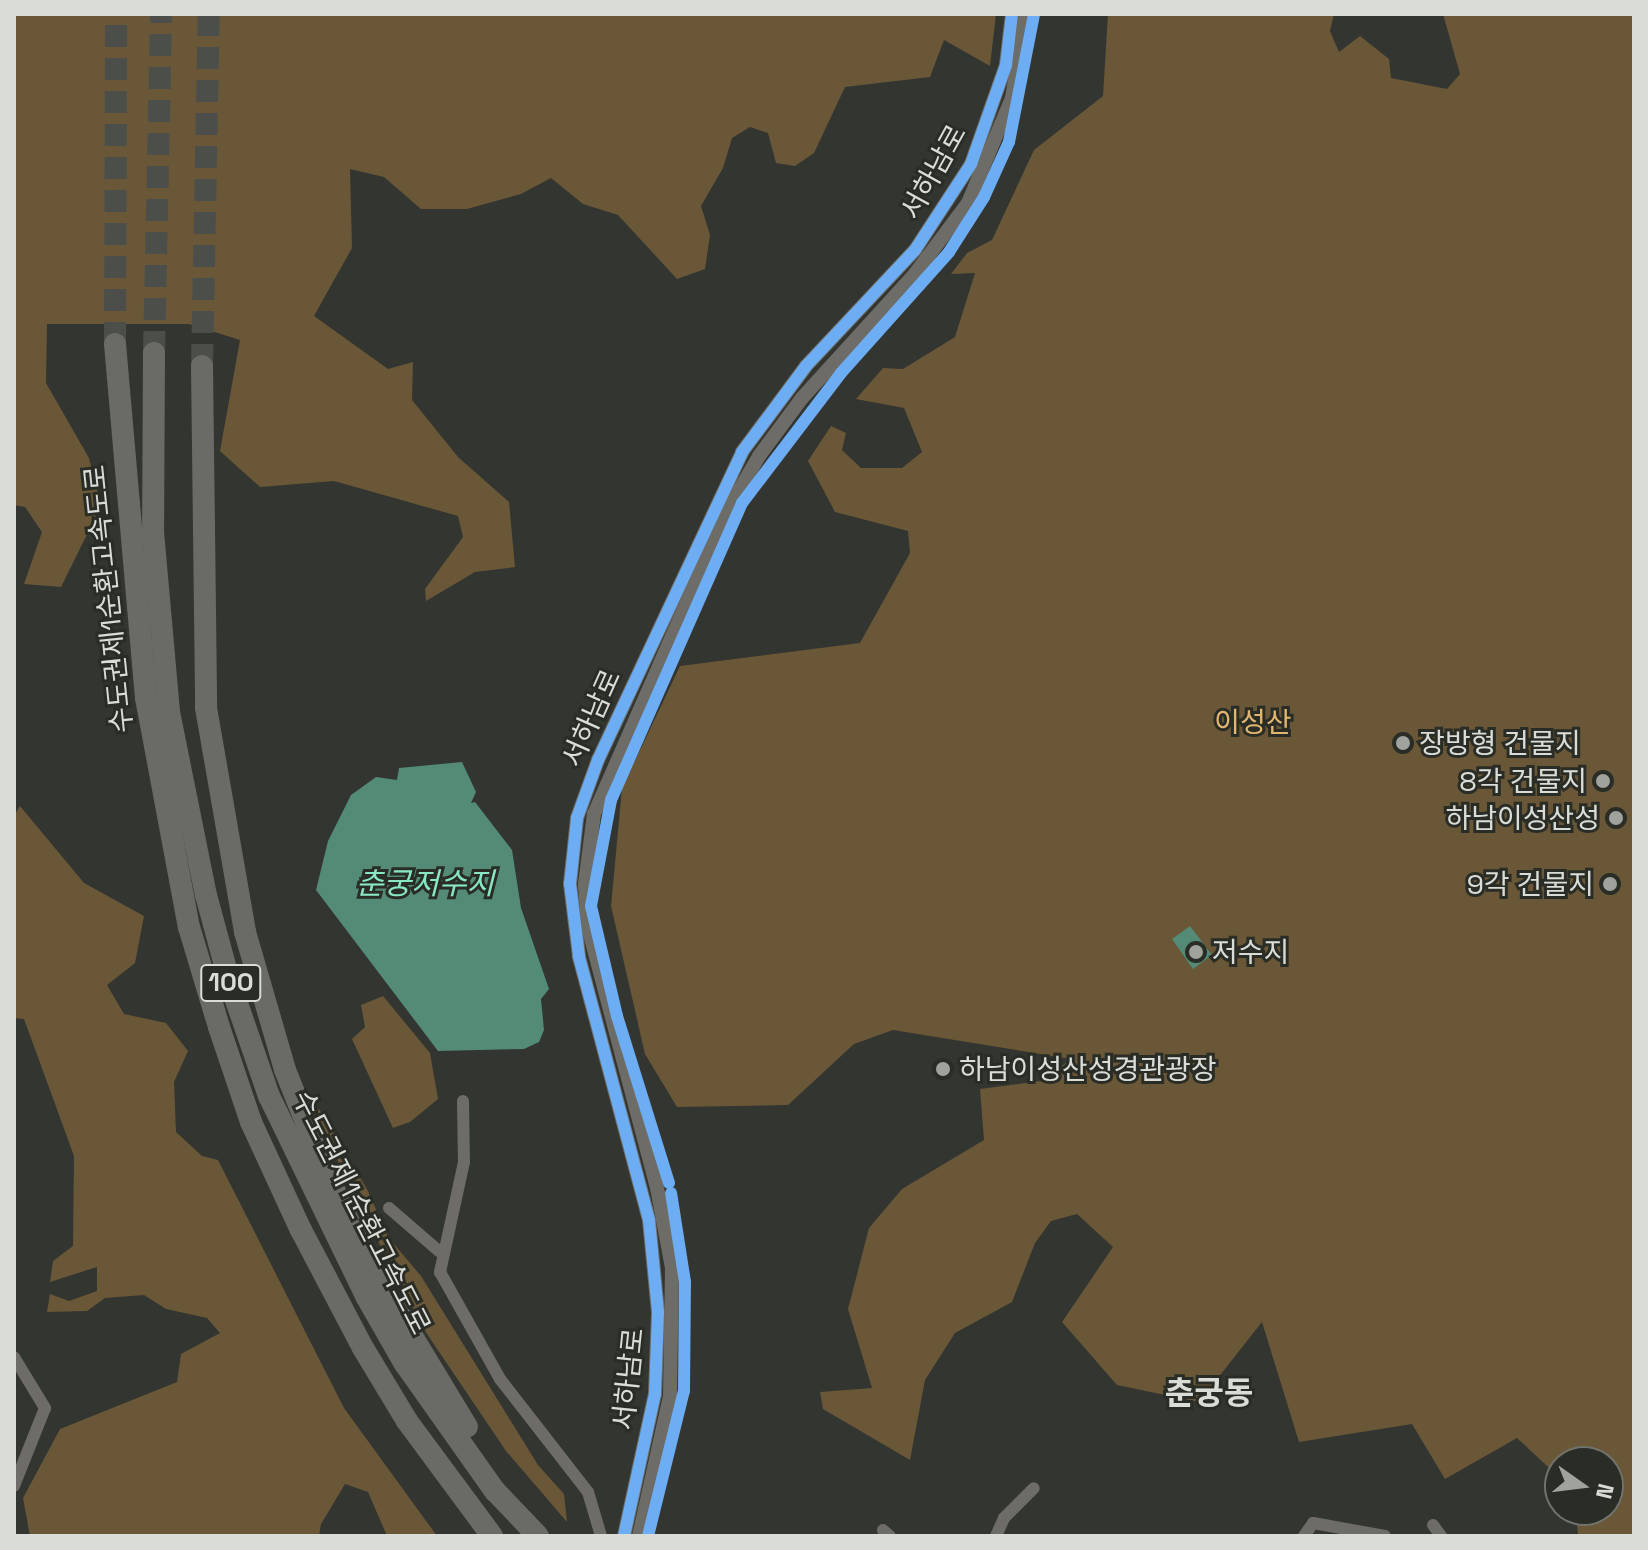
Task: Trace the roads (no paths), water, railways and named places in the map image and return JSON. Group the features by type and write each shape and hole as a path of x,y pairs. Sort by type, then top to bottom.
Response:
{"highway":[{"name":"수도권제1순환고속도로","path":"115,344 128,533 149,713 186,913 219,1027 257,1135 363,1348 407,1421 492,1536"},
{"name":"수도권제1순환고속도로","path":"154,353 153,532 169,712 206,895 229,980 269,1096 366,1296 405,1364 486,1479 538,1536"},
{"name":"수도권제1순환고속도로","path":"202,366 206,708 245,932 285,1070 369,1265 463,1422 548,1536"}],"street":[{"name":"서하남로","path":"624,1536 655,1394 658,1312 649,1220 579,956 570,884 577,818 673,594 742,452 806,366 915,250 971,164 1006,65 1012,14"},
{"name":"서하남로","path":"639,1536 670,1396 672,1268 657,1188 590,938 585,884 594,814 743,483 802,398 914,275 975,191 1012,98 1026,14"},
{"path":"463,1101 464,1162 440,1252 440,1272 465,1323 542,1438 588,1492 601,1536"},
{"path":"389,1208 440,1252"},
{"path":"14,1357 45,1408 14,1486"},
{"path":"996,1536 1004,1518 1034,1488"},
{"path":"1304,1536 1313,1523 1385,1536"}],"water":[{"name":"춘궁저수지","path":"462,762 476,792 471,803 475,802 512,850 521,908 549,989 541,999 544,1030 539,1042 524,1049 438,1051 316,890 328,841 351,795 376,777 397,780 399,768"},
{"path":"1190,926 1212,955 1193,969 1172,939"}],"tunnel":[{"path":"115,344 116,14"},
{"path":"154,353 161,14"},
{"path":"202,366 209,14"}],"place":[{"name":"장방형 건물지","path":"1403,743"},
{"name":"8각 건물지","path":"1603,781"},
{"name":"하남이성산성","path":"1616,818"},
{"name":"9각 건물지","path":"1610,884"},
{"name":"저수지","path":"1196,952"},
{"name":"하남이성산성경관광장","path":"943,1069"}],"district":[{"name":"춘궁동","path":"1209,1393"}],"park label":[{"name":"이성산","path":"1253,722"}]}
